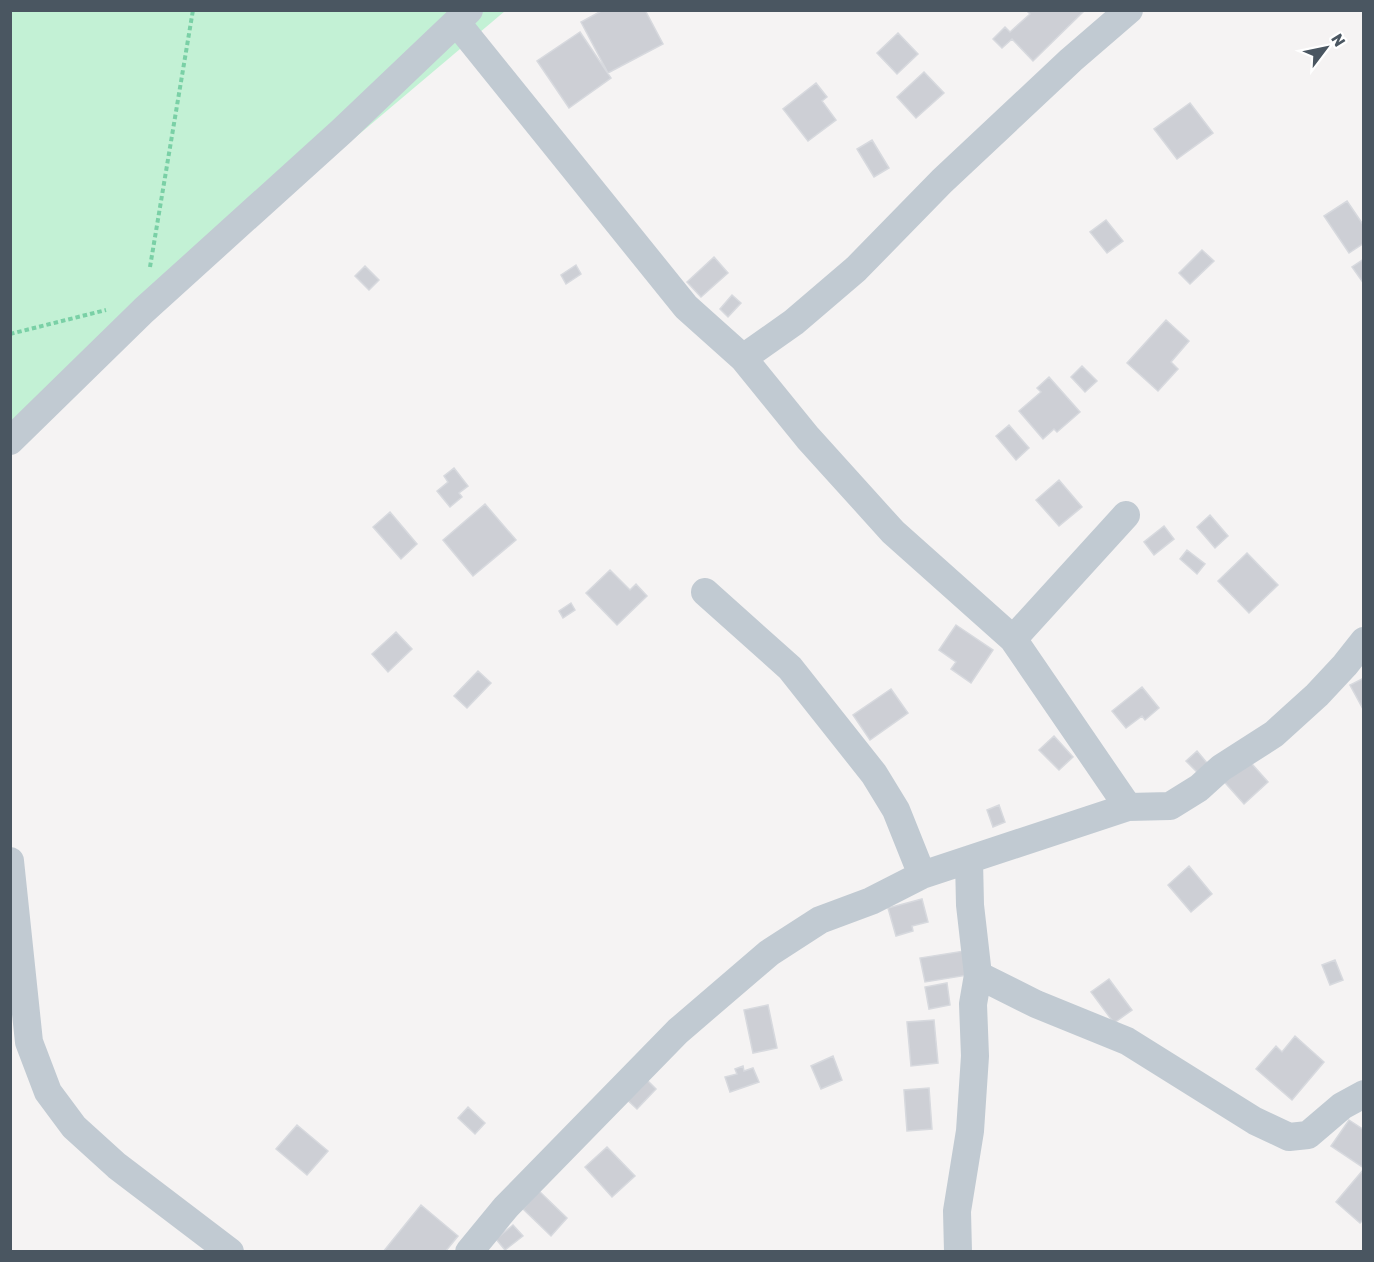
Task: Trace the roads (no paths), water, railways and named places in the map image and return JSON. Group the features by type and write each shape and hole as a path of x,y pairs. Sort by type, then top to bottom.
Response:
{"street":[{"path":"743,358 794,322 856,269 942,181 1071,60 1129,10"},
{"path":"10,441 145,297 342,131 463,17 686,307 743,358 808,438 893,532 1013,639 1128,807"},
{"path":"115,307 145,297"},
{"path":"1013,639 1126,515"},
{"path":"705,592 790,669 874,774 896,810 922,876"},
{"path":"469,1251 506,1207 678,1031 769,953 820,920 871,902 922,876 1128,807 1170,806 1199,788 1221,768 1274,734 1345,665 1364,641"},
{"path":"958,1251 957,1211 970,1131 975,1056 973,1004 978,975 970,905 969,860"},
{"path":"10,861 29,1042 48,1092 74,1127 117,1166 230,1251"},
{"path":"978,975 1036,1004 1127,1041 1255,1121 1289,1137 1308,1135 1342,1106 1364,1094"}]}
